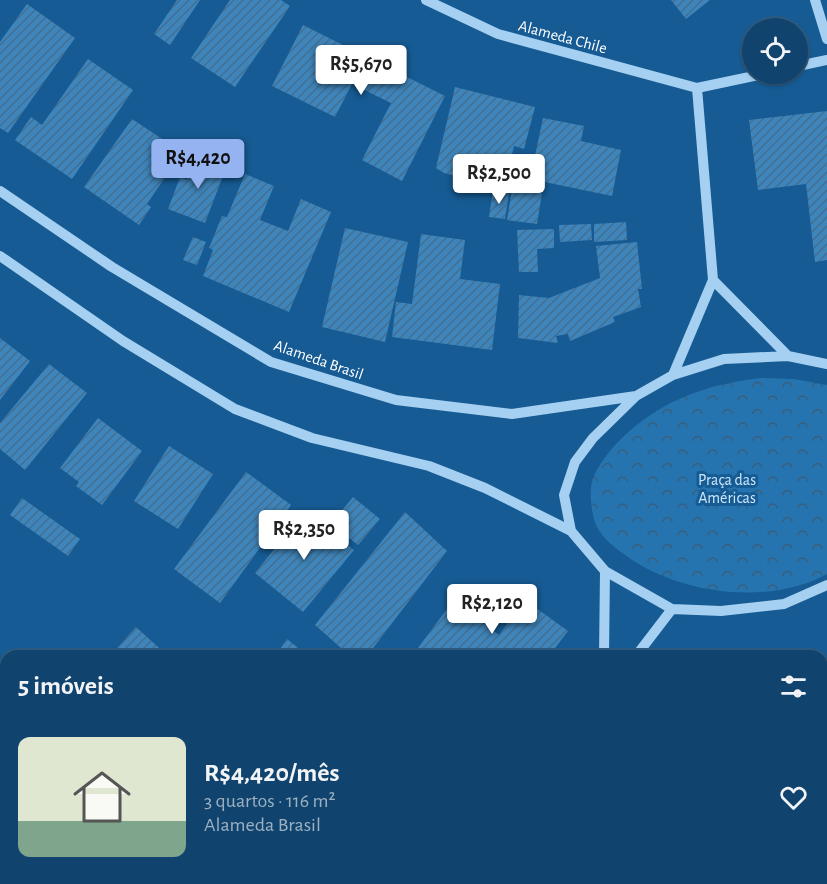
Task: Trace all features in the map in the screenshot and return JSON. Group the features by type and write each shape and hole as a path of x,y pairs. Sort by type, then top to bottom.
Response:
{"street":[{"name":"Alameda Chile","path":"426,0 498,34 697,88"},
{"path":"815,0 827,39"},
{"path":"808,64 827,60"},
{"path":"673,375 713,280 697,88 742,79"},
{"name":"Alameda Brasil","path":"0,191 112,267 271,362 396,400 512,414 636,396"},
{"path":"0,256 123,341 235,409 312,438 429,466 485,488 571,531 605,571 672,609 720,611 784,604 827,585"},
{"path":"713,280 788,356"},
{"path":"571,531 564,495 575,462 593,438 636,396 673,375 724,359 788,356 827,364"},
{"path":"604,650 605,571"},
{"path":"641,650 672,609"}],"green space":[{"name":"Praça das Américas","path":"760,378 794,379 827,385 827,574 804,584 779,590 725,591 673,580 649,570 610,543 596,525 591,493 594,476 611,449 636,425 679,399 702,390"}],"building":[{"path":"177,0 200,0 170,45 154,34"},
{"path":"230,0 281,0 290,6 235,87 191,58"},
{"path":"671,0 710,0 686,19"},
{"path":"27,4 75,38 8,133 0,128 0,42"},
{"path":"303,25 445,96 402,181 362,160 391,103 352,84 335,117 272,86"},
{"path":"88,59 133,90 72,179 15,140 31,117 42,125"},
{"path":"455,87 535,107 524,149 514,146 504,188 444,173 436,168"},
{"path":"827,111 827,260 815,262 806,184 758,190 749,120"},
{"path":"543,118 584,126 581,141 621,150 612,196 530,179"},
{"path":"132,119 182,152 147,204 151,207 139,225 84,187"},
{"path":"196,156 226,168 205,223 168,209 180,177 187,180"},
{"path":"245,174 274,186 260,220 288,231 301,199 331,212 289,312 203,276 213,250 209,248 222,216 227,217"},
{"path":"512,189 542,193 537,224 507,220"},
{"path":"493,190 509,193 505,219 489,217"},
{"path":"626,222 627,240 594,242 594,224"},
{"path":"591,224 592,240 560,242 559,225"},
{"path":"345,228 408,242 385,342 322,327"},
{"path":"554,229 554,248 537,249 538,272 519,272 517,230"},
{"path":"421,234 465,240 460,279 500,284 492,350 392,337 396,302 412,304"},
{"path":"193,237 206,242 197,265 183,260"},
{"path":"637,242 642,289 638,289 641,307 613,317 615,322 570,341 568,334 556,336 558,343 518,338 519,295 549,298 600,278 596,246"},
{"path":"0,338 30,361 0,400"},
{"path":"49,364 87,393 25,470 0,449 0,423"},
{"path":"98,418 142,451 102,505 76,486 79,482 60,468"},
{"path":"169,446 213,474 178,529 134,501"},
{"path":"246,472 291,505 220,603 174,569"},
{"path":"353,497 380,519 358,545 331,524"},
{"path":"22,498 80,539 68,556 10,515"},
{"path":"305,511 354,550 303,612 255,573"},
{"path":"405,512 447,551 372,650 343,650 315,625"},
{"path":"525,600 568,631 554,650 416,650 453,601 499,635"},
{"path":"136,627 161,650 115,650"},
{"path":"287,639 301,650 279,650"}]}
